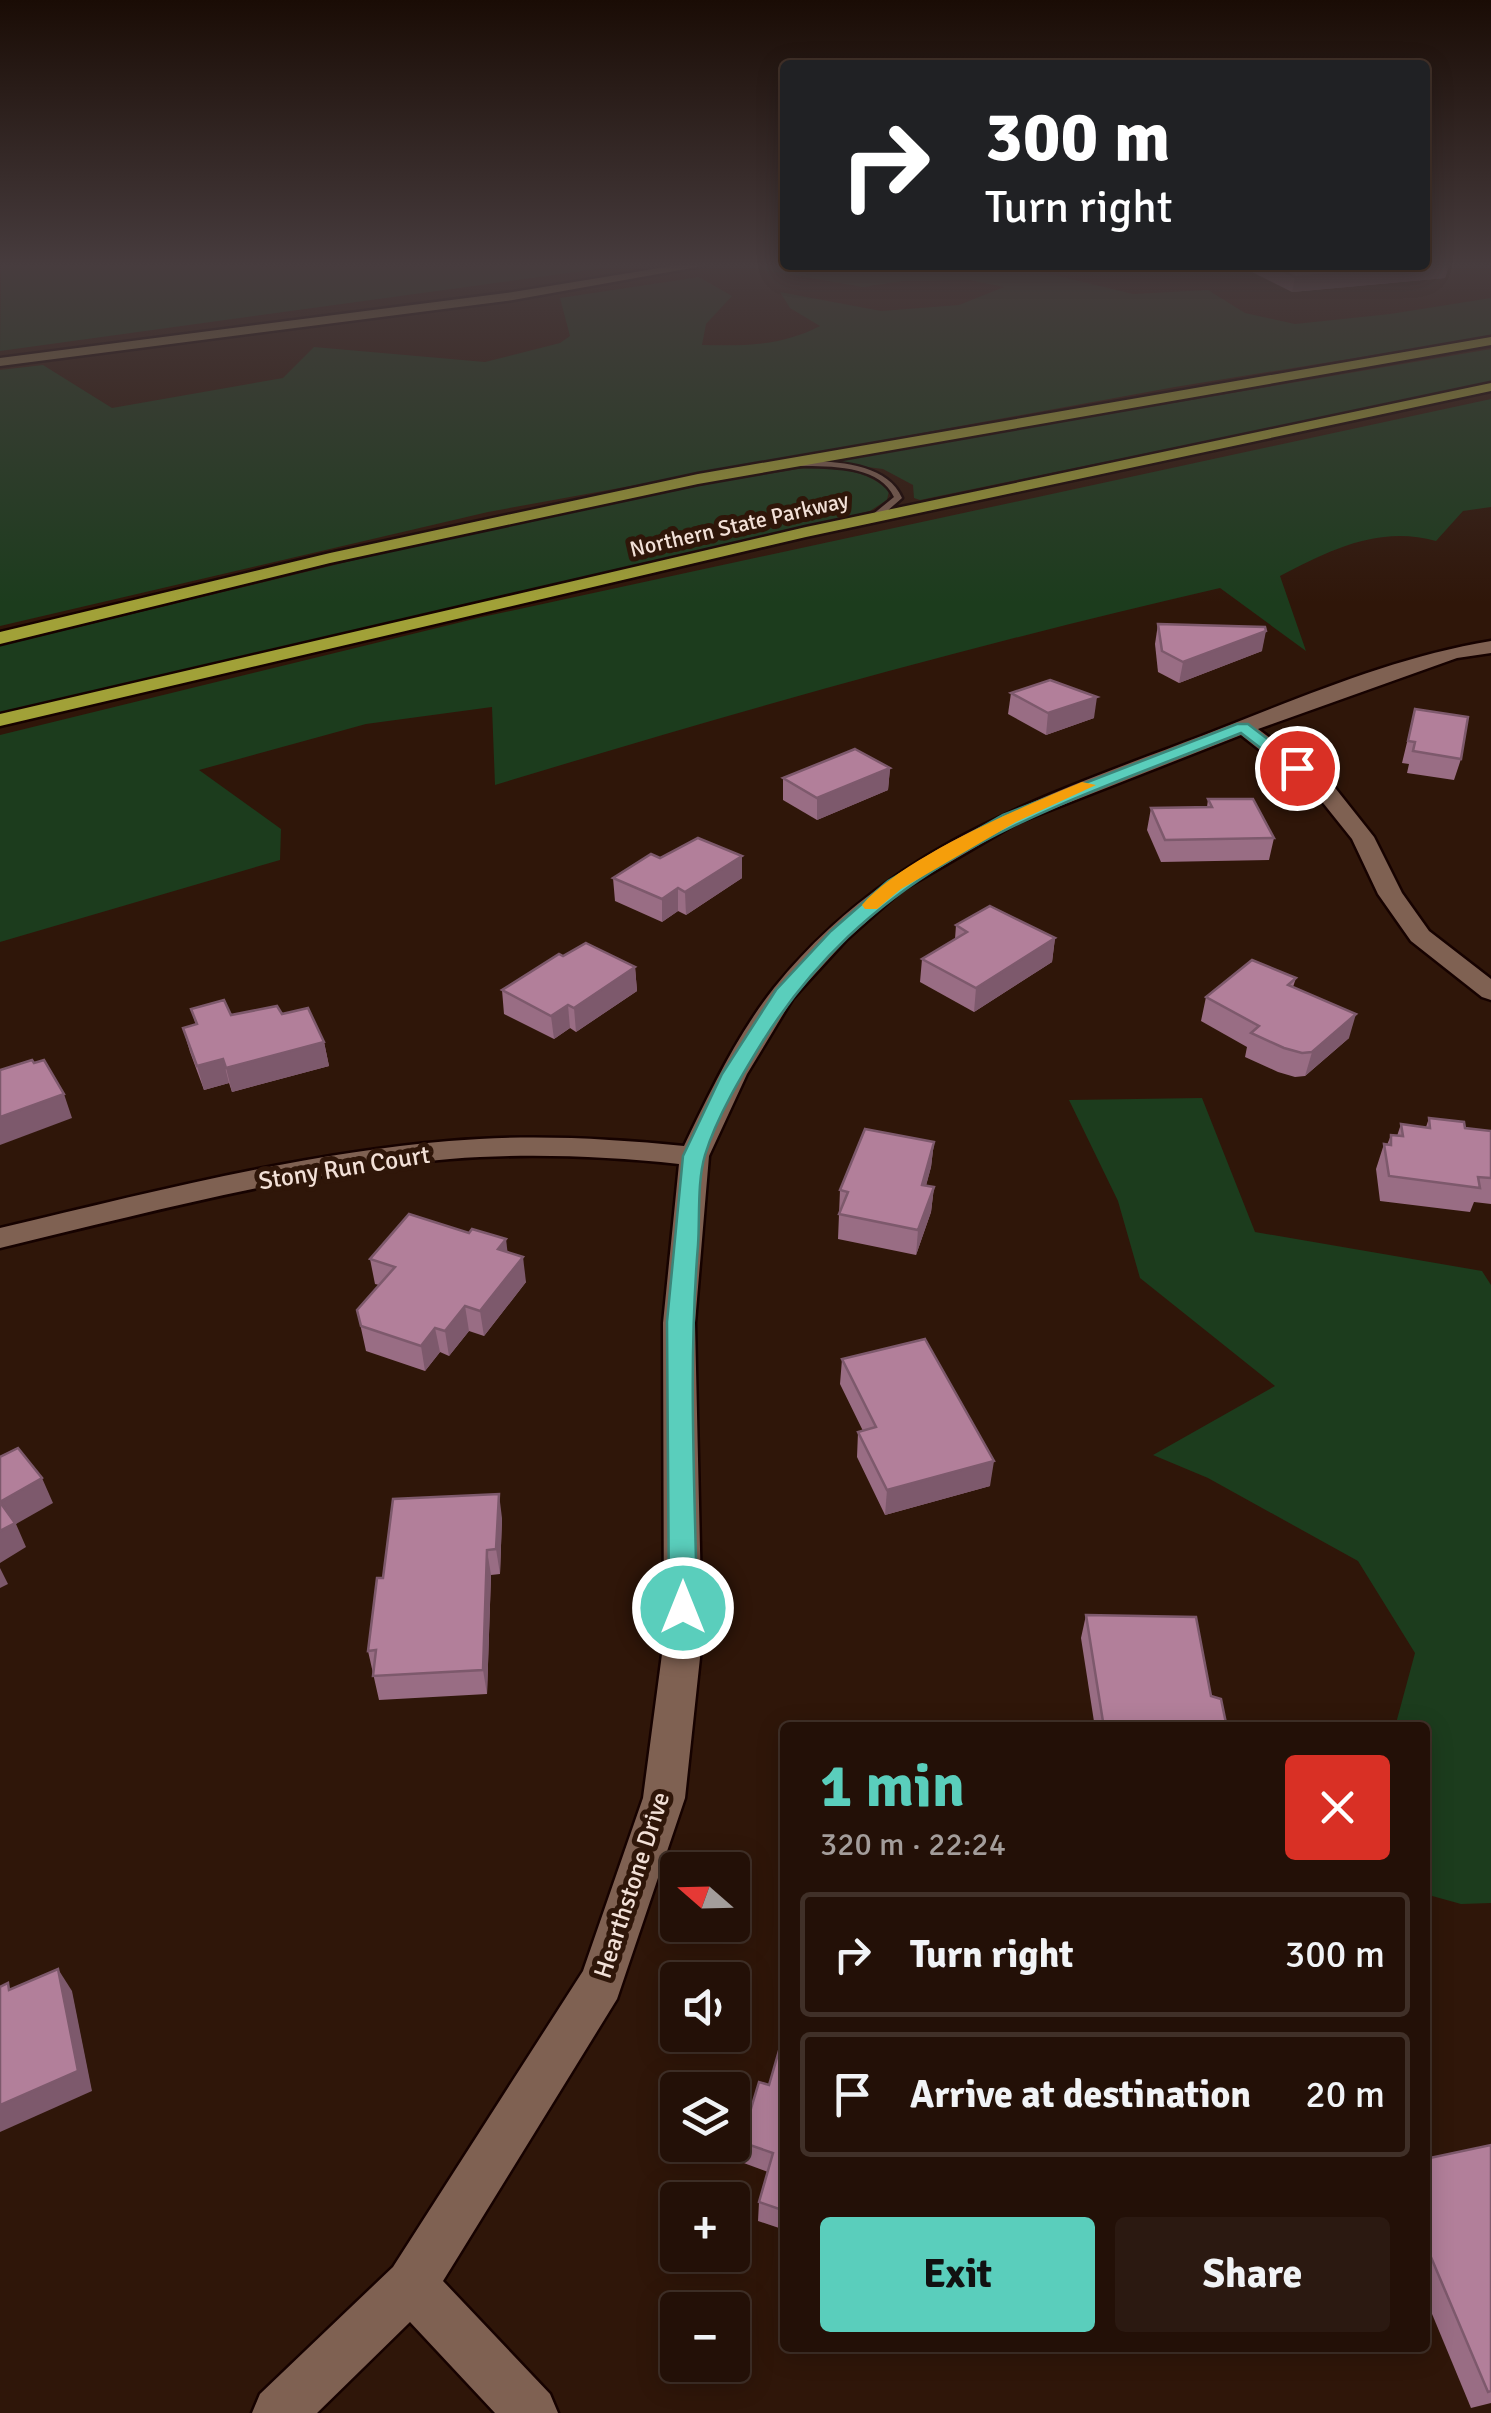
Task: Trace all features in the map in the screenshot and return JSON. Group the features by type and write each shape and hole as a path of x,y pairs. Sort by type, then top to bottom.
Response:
{"highway":[{"name":"Northern State Parkway","path":"0,638 408,540 778,464 1279,378"},
{"name":"Northern State Parkway","path":"0,720 875,517 1491,387"}],"street":[{"name":"Hearthstone Drive","path":"279,2413 410,2285 601,1983 664,1798 683,1638 680,1322 694,1156 732,1074 783,994 837,935 894,885 1010,818 1381,676 1491,646"},
{"path":"1242,727 1324,789 1363,837 1390,894 1420,936 1491,992"},
{"name":"Stony Run Court","path":"0,1238 165,1198 326,1167 450,1150 601,1147 694,1156"},
{"path":"410,2285 531,2413"}],"lane":[{"path":"778,464 844,467 888,481 895,486 898,498 875,517"}],"green space":[{"path":"0,378 63,378 112,408 283,378 1233,378 488,512 0,626"},
{"path":"1323,378 1491,378 1491,382 920,500 914,498 913,485 883,469 827,462"},
{"path":"1491,399 1491,507 1463,511 1436,541 1375,538 1336,549 1280,576 1306,651 1220,588 856,680 495,785 492,707 366,724 199,770 281,829 280,860 0,942 0,735 482,617"},
{"path":"810,467 871,478 889,491 887,500 870,511 843,518 0,713 0,646 429,542"},
{"path":"1202,1098 1255,1232 1482,1271 1491,1285 1491,1903 1461,1904 1430,1895 1430,1722 1396,1722 1415,1653 1358,1561 1208,1478 1153,1455 1275,1386 1140,1278 1118,1201 1069,1100"}],"building":[{"path":"1158,624 1265,627 1266,631 1183,662 1162,651"},
{"path":"1050,680 1097,697 1048,713 1011,693"},
{"path":"1415,709 1468,717 1461,759 1413,751 1415,742 1408,741"},
{"path":"855,749 890,768 817,798 783,778"},
{"path":"1208,799 1253,799 1274,838 1165,840 1151,808 1212,807"},
{"path":"698,838 742,856 685,892 678,888 662,899 613,878 651,854 660,858"},
{"path":"990,906 1055,938 976,988 922,959 967,932 956,925"},
{"path":"586,943 635,967 574,1008 568,1005 551,1016 502,990 559,954 563,956"},
{"path":"1252,960 1296,978 1288,985 1356,1014 1312,1052 1284,1048 1251,1033 1259,1026 1206,997"},
{"path":"224,1000 231,1015 277,1006 282,1014 308,1008 324,1042 226,1068 223,1059 197,1066 183,1028 197,1024 191,1009"},
{"path":"44,1060 64,1094 0,1117 0,1070"},
{"path":"1429,1118 1464,1122 1465,1128 1491,1131 1491,1178 1478,1177 1480,1188 1389,1176 1384,1144 1391,1145 1391,1135 1403,1136 1401,1124 1430,1128"},
{"path":"865,1129 934,1142 922,1185 934,1187 918,1230 839,1214 848,1192 840,1190"},
{"path":"409,1214 469,1233 472,1229 506,1239 498,1249 523,1257 480,1311 465,1306 445,1331 435,1328 421,1346 361,1326 357,1310 395,1267 370,1259"},
{"path":"925,1339 994,1461 887,1490 858,1432 876,1427 842,1359"},
{"path":"18,1448 42,1478 0,1502 0,1457"},
{"path":"499,1494 496,1549 487,1550 483,1670 373,1676 376,1650 368,1651 393,1499"},
{"path":"0,1502 15,1523 0,1531"},
{"path":"1086,1615 1196,1617 1211,1696 1221,1699 1226,1722 1103,1722"},
{"path":"58,1969 78,2071 0,2105 0,1987 8,1983 9,1990"},
{"path":"780,2047 780,2209 759,2202 773,2153 750,2145 750,2112 759,2082 769,2085"},
{"path":"1491,2145 1488,2392 1430,2255 1430,2158"}],"slow traffic":[{"path":"871,905 894,885 1010,818 1088,785"}],"route":[{"path":"683,1608 680,1322 694,1156 732,1074 783,994 837,935 894,885 1010,818 1242,727 1297,768"}]}
